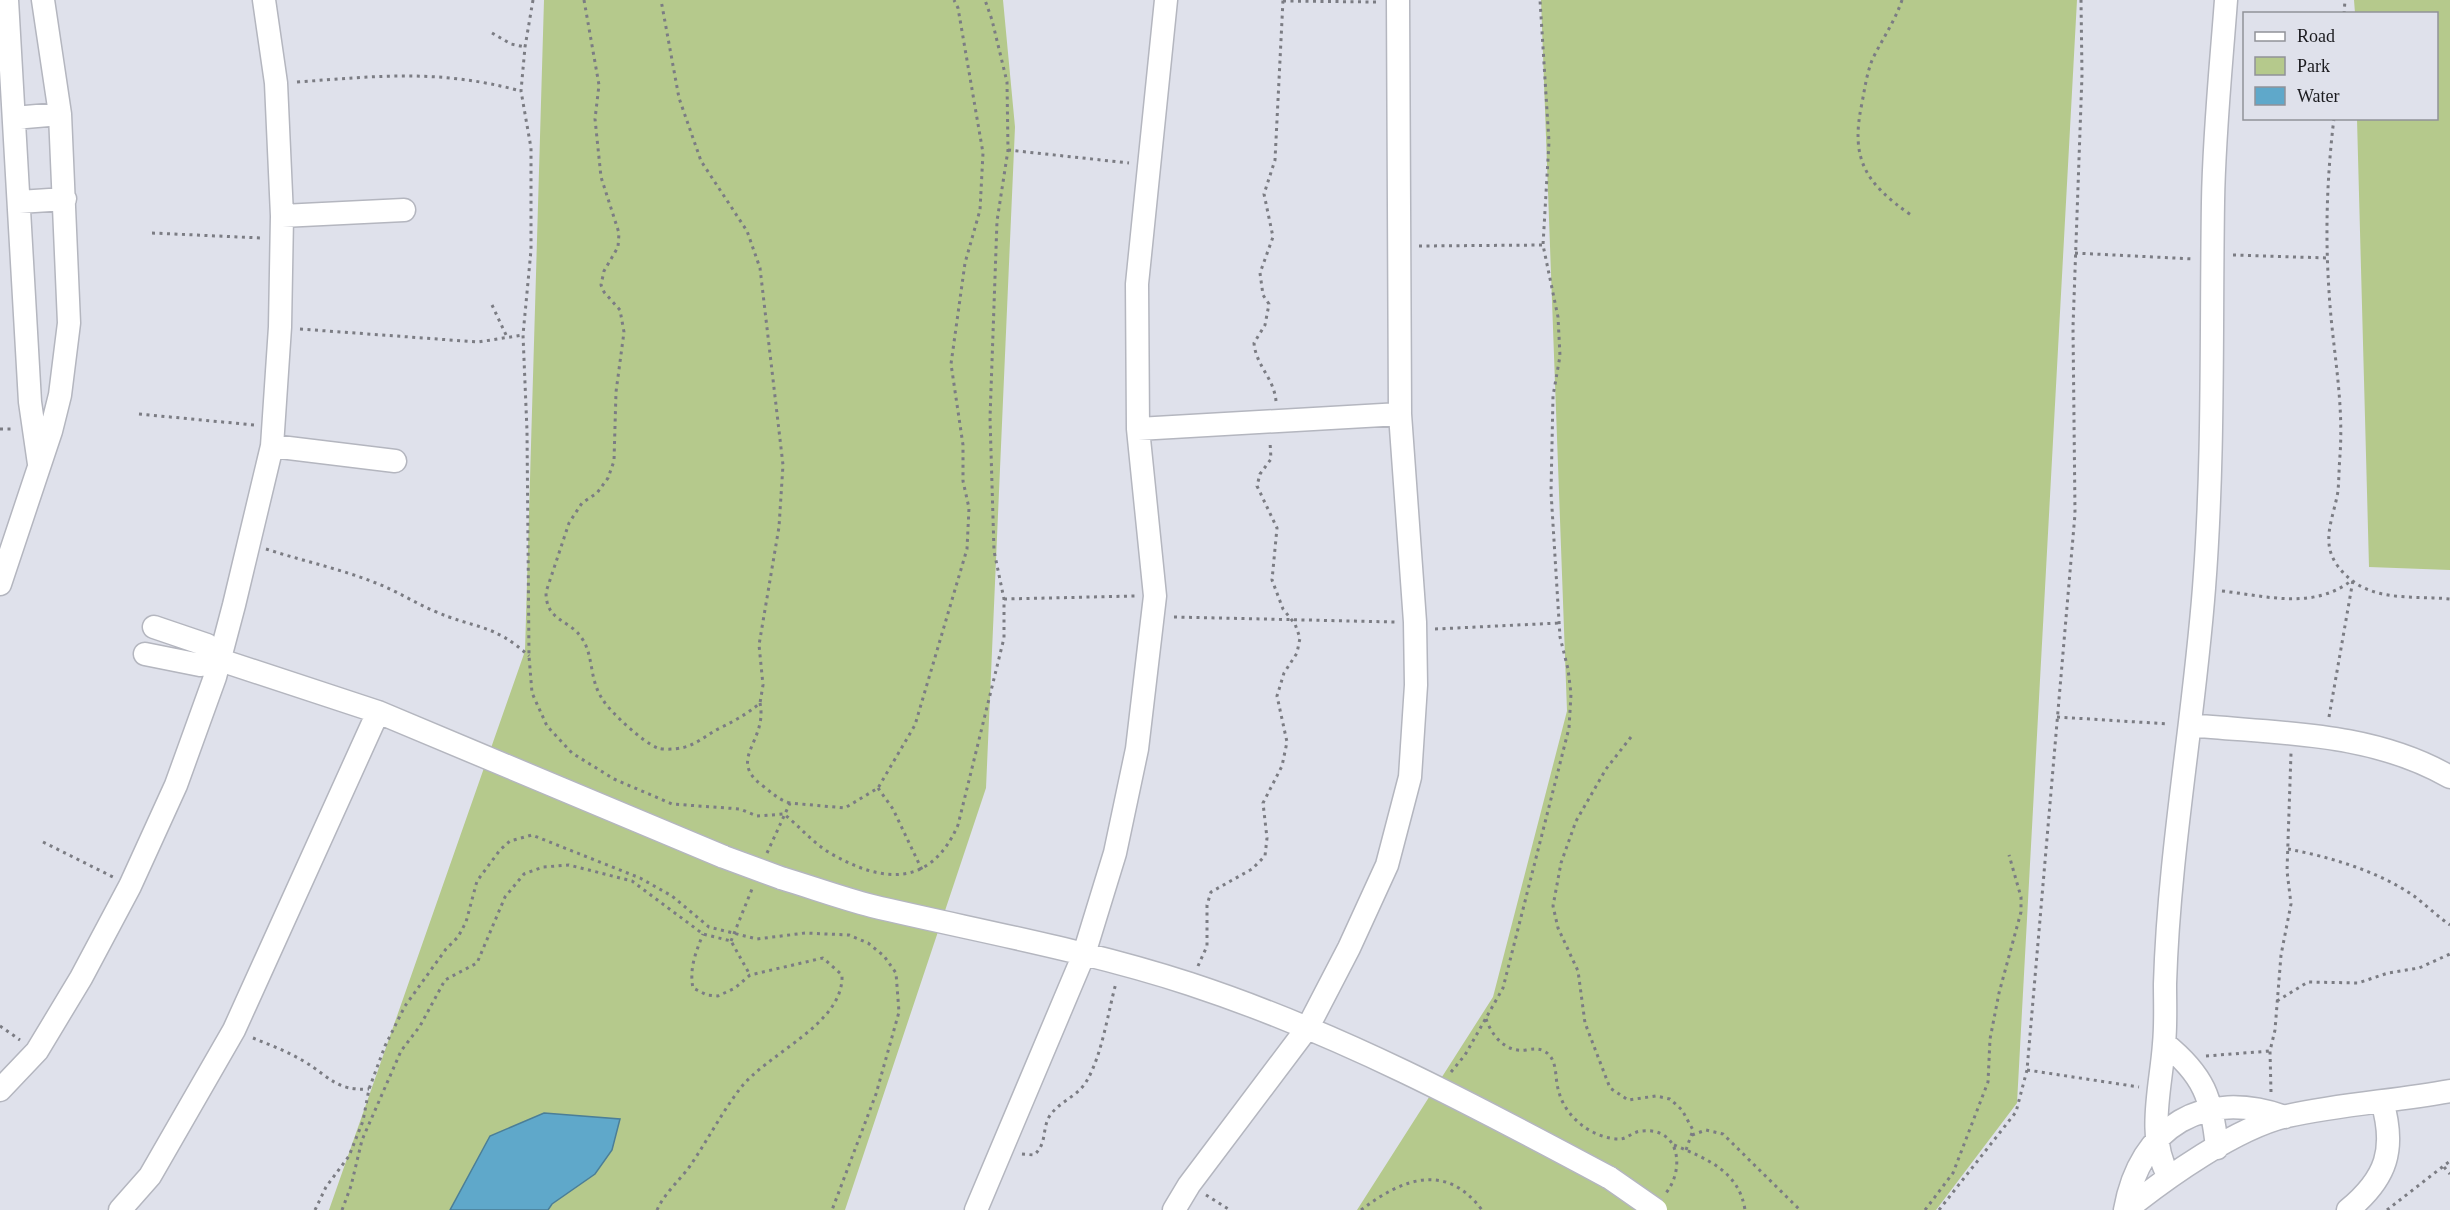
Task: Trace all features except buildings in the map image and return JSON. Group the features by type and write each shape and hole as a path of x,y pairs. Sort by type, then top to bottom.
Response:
{"street":[{"path":"7,0 30,402 39,465"},
{"path":"0,584 51,431 66,359 69,296 60,114 44,0"},
{"path":"0,1090 37,1051 81,978 130,886 176,784 220,660 249,544 273,436 280,327 282,216 276,83 264,0"},
{"path":"976,1210 1083,954 1115,853 1137,749 1155,606 1137,429 1137,284 1166,0"},
{"path":"2169,1178 2158,1153 2156,1139 2158,1090 2164,1043 2167,937 2173,854 2190,725 2204,589 2212,425 2213,198 2226,0"},
{"path":"1174,1210 1189,1185 1308,1027 1350,948 1387,865 1410,777 1416,685 1415,626 1400,414 1398,1"},
{"path":"14,118 60,114"},
{"path":"19,202 65,199"},
{"path":"282,216 404,210"},
{"path":"1137,429 1400,414"},
{"path":"273,436 395,461"},
{"path":"154,627 207,645 220,660 378,712 724,857 781,878 869,905 1121,964 1190,984 1308,1027 1439,1086 1610,1178 1660,1202"},
{"path":"145,654 200,665 220,660"},
{"path":"120,1210 150,1176 234,1030 378,712"},
{"path":"2190,725 2326,736 2363,742 2399,753 2450,777"},
{"path":"2164,1043 2188,1065 2198,1078 2213,1108 2217,1148"},
{"path":"2126,1210 2169,1178 2217,1148 2285,1117 2450,1091"},
{"path":"2348,1210 2368,1194 2381,1173 2389,1149 2389,1124 2382,1101"},
{"path":"2126,1210 2133,1177 2140,1160 2156,1139 2173,1125 2213,1108 2237,1105 2262,1108 2285,1117"}],"path":[{"path":"533,0 521,91 531,148 531,250 522,335 527,431 529,656 532,693 547,726 572,753 614,779 672,804 740,809 757,816 784,814 828,852 883,875 900,875 922,870 936,860 950,844 958,825 1004,638 1005,599 994,551 990,418 998,221 1008,150 1007,82 985,0"},
{"path":"584,0 599,85 595,119 601,177 619,233 618,247 604,271 602,285 608,298 620,310 624,332 615,392 614,461 608,478 597,493 582,503 569,523 546,592 546,601 554,617 570,626 582,639 589,656 590,675 602,700 621,721 658,748 681,748 702,741 721,727 733,724 760,702"},
{"path":"661,0 679,98 701,161 747,231 760,268 783,465 779,527 759,645 763,685 760,702 762,722 748,754 748,771 752,778 781,801 845,808 878,788 915,725 967,549 969,508 963,481 963,445 951,363 965,263 980,210 982,153 958,8 954,0"},
{"path":"1190,984 1207,946 1207,904 1211,892 1260,863 1268,847 1263,803 1282,766 1287,742 1277,696 1284,673 1300,646 1299,631 1290,620 1272,580 1276,528 1257,486 1260,474 1271,459 1275,387 1260,366 1254,343 1265,325 1269,304 1263,295 1260,273 1273,237 1264,195 1275,160 1283,0 1398,1"},
{"path":"1439,1086 1465,1054 1503,988 1569,728 1568,669 1559,623 1551,437 1552,396 1560,356 1558,327 1543,245 1549,142 1540,0"},
{"path":"1902,0 1869,69 1856,138 1860,158 1870,176 1887,196 1911,215"},
{"path":"1939,1210 2016,1112 2027,1070 2075,514 2075,254 2082,75 2081,0"},
{"path":"492,33 511,44 525,47"},
{"path":"276,83 409,74 484,81 521,91"},
{"path":"2334,120 2328,174 2328,258 2334,342 2342,400 2338,492 2328,533 2328,545 2339,568 2353,580 2379,595 2450,599"},
{"path":"1008,150 1149,165"},
{"path":"152,233 282,239"},
{"path":"1398,246 1543,245"},
{"path":"2075,254 2328,258"},
{"path":"492,305 507,337"},
{"path":"280,327 461,341 522,335"},
{"path":"139,414 273,436"},
{"path":"249,544 373,582 404,594 434,611 490,628 511,639 529,656"},
{"path":"2204,589 2296,600 2322,598 2338,591 2353,580"},
{"path":"2326,736 2353,580"},
{"path":"1005,599 1155,606 1290,620 1415,626 1559,623"},
{"path":"2057,717 2190,725"},
{"path":"2285,1117 2275,1103 2270,1088 2270,1051 2281,955 2290,917 2288,849 2292,735"},
{"path":"1630,737 1606,769 1568,841 1553,896 1555,916 1578,971 1582,1015 1610,1088 1628,1100 1656,1096 1670,1099 1682,1110 1693,1130 1686,1150"},
{"path":"878,788 893,809 922,870"},
{"path":"777,827 790,803"},
{"path":"362,1140 369,1089 384,1046 405,1006 446,949 458,937 465,922 477,881 500,850 510,841 532,835 640,878 672,896 709,927 757,939 805,933 849,935 868,943 884,956 896,973 898,1012 876,1094 832,1210"},
{"path":"43,842 130,886"},
{"path":"2288,849 2314,854 2382,878 2414,896 2450,925"},
{"path":"1925,1210 1953,1173 1988,1082 1990,1039 1999,993 2021,912 2021,897 2009,855"},
{"path":"342,1210 351,1186 362,1140 401,1051 420,1026 446,980 477,963 505,897 524,874 543,867 569,865 632,881 703,934 731,940 750,975"},
{"path":"657,1210 688,1168 740,1088 828,1011 840,995 843,985 842,975 823,958 750,975 735,988 718,996 707,995 693,988 690,975 703,934"},
{"path":"731,940 734,934"},
{"path":"2277,1002 2308,982 2358,984 2388,973 2419,968 2450,954"},
{"path":"1000,1152 1034,1155 1043,1145 1047,1122 1052,1112 1075,1095 1086,1082 1093,1066 1121,964"},
{"path":"1486,1019 1496,1038 1504,1045 1514,1049 1538,1049 1549,1054 1555,1066 1559,1093 1568,1112 1583,1126 1602,1136 1622,1139 1643,1131 1654,1132 1672,1145 1722,1168 1735,1181 1743,1198 1745,1210"},
{"path":"234,1030 307,1062 339,1086 354,1090 369,1089"},
{"path":"2188,1065 2196,1057 2270,1051"},
{"path":"2027,1070 2158,1090"},
{"path":"315,1210 326,1187 349,1156 363,1121"},
{"path":"1692,1135 1706,1130 1723,1134 1800,1210"},
{"path":"1660,1202 1676,1177 1679,1166 1672,1145"},
{"path":"2387,1210 2450,1161"},
{"path":"2444,1167 2450,1174"},
{"path":"1361,1210 1373,1201 1415,1180 1435,1179 1455,1184 1471,1196 1482,1210"},
{"path":"1189,1185 1230,1210"}],"green space":[{"path":"544,0 1003,0 1015,127 986,788 845,1210 329,1210 525,651"},
{"path":"1541,0 2077,0 2017,1103 1936,1210 1357,1210 1493,997 1567,711"},
{"path":"2354,0 2450,0 2450,570 2369,567 2357,120 2438,120 2438,12 2355,12"}],"water":[{"path":"544,1113 620,1119 612,1150 595,1174 552,1204 548,1210 450,1210 490,1136"}]}
